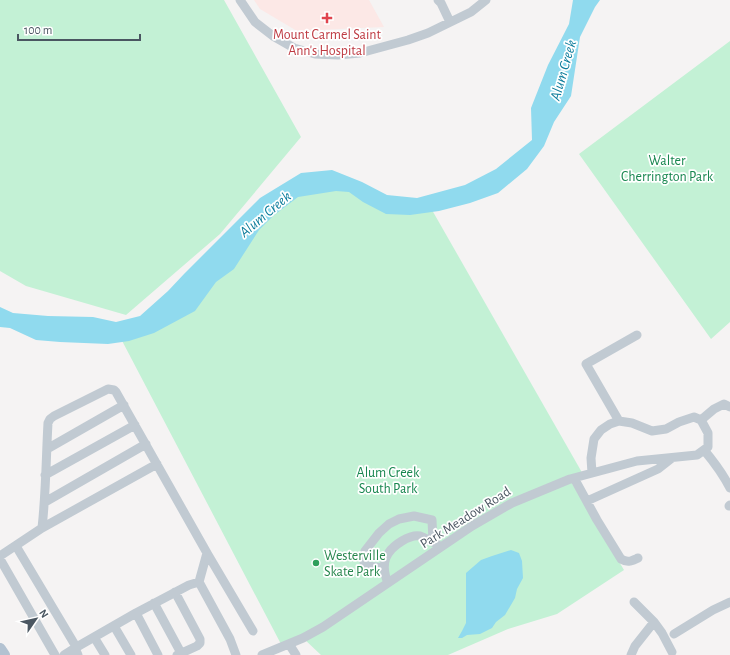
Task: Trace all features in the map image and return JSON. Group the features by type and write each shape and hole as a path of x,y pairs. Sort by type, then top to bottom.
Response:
{"main road":[{"path":"0,649 4,655"}],"street":[{"path":"240,0 255,22 273,36 294,48 315,54 338,55 360,53 428,33 471,12 486,0"},
{"path":"438,0 450,22"},
{"path":"619,421 586,364 637,335"},
{"path":"42,528 45,502 48,423 50,418 108,389 114,390 135,424 207,553 253,630"},
{"path":"701,420 714,409 724,404 730,407"},
{"path":"47,449 124,405"},
{"path":"592,474 591,458 594,439 601,430 610,424 619,421 632,423 652,431 666,429 679,422 694,417 701,420 708,433 708,447 701,452 720,471 730,488"},
{"path":"45,475 135,424"},
{"path":"45,502 146,444"},
{"name":"Park Meadow Road","path":"262,655 303,638 323,627 472,526 512,503 574,478 638,461 672,458 701,452"},
{"path":"587,502 658,469 672,458"},
{"path":"55,655 0,558 42,528 157,464"},
{"path":"574,478 621,559 627,562 638,558"},
{"path":"384,568 367,566 364,562 365,551 379,533 389,524 399,519 414,516 432,520 433,542"},
{"path":"388,583 384,568 385,558 390,550 397,544 407,538 419,536 442,547"},
{"path":"16,546 75,645 76,652"},
{"path":"207,553 199,582 230,639 236,655"},
{"path":"64,655 76,652 94,637 188,584 199,582"},
{"path":"154,603 179,654 197,646 200,643 200,638 175,592"},
{"path":"634,602 654,622 662,633 672,652"},
{"path":"674,634 713,610 730,602"},
{"path":"136,613 158,655"},
{"path":"631,655 635,646 654,622"},
{"path":"114,626 131,655"},
{"path":"94,637 104,655"},
{"path":"289,644 296,655"}],"shaded area":[{"name":"Mount Carmel Saint Ann's Hospital","path":"254,0 369,0 384,27 297,31 260,9"}],"green space":[{"path":"0,0 224,0 301,137 220,234 126,315 26,286 0,271"},
{"name":"Walter Cherrington Park","path":"730,41 730,322 711,339 579,154"},
{"name":"Alum Creek South Park","path":"341,180 388,203 428,203 584,476 570,480 624,570 557,614 508,629 448,655 321,655 303,638 282,646 119,335 296,188"}],"water":[{"name":"Alum Creek","path":"573,0 600,0 580,37 571,96 554,122 544,146 527,169 498,193 470,203 439,211 410,215 386,214 363,202 349,192 336,191 298,197 273,216 259,230 234,269 216,282 195,311 154,333 129,341 108,344 36,340 10,328 0,327 0,307 13,313 48,316 93,317 116,322 140,316 168,291 260,198 301,173 332,170 362,182 387,195 417,198 465,185 496,169 532,140 531,108 548,65 569,24"},
{"path":"511,550 519,553 522,561 523,578 517,589 515,598 505,615 496,622 492,628 480,634 467,635 462,638 458,638 466,623 466,573 481,560"}],"place":[{"name":"Mount Carmel Saint Ann's Hospital","path":"327,18"},
{"name":"Westerville Skate Park","path":"316,563"}]}
